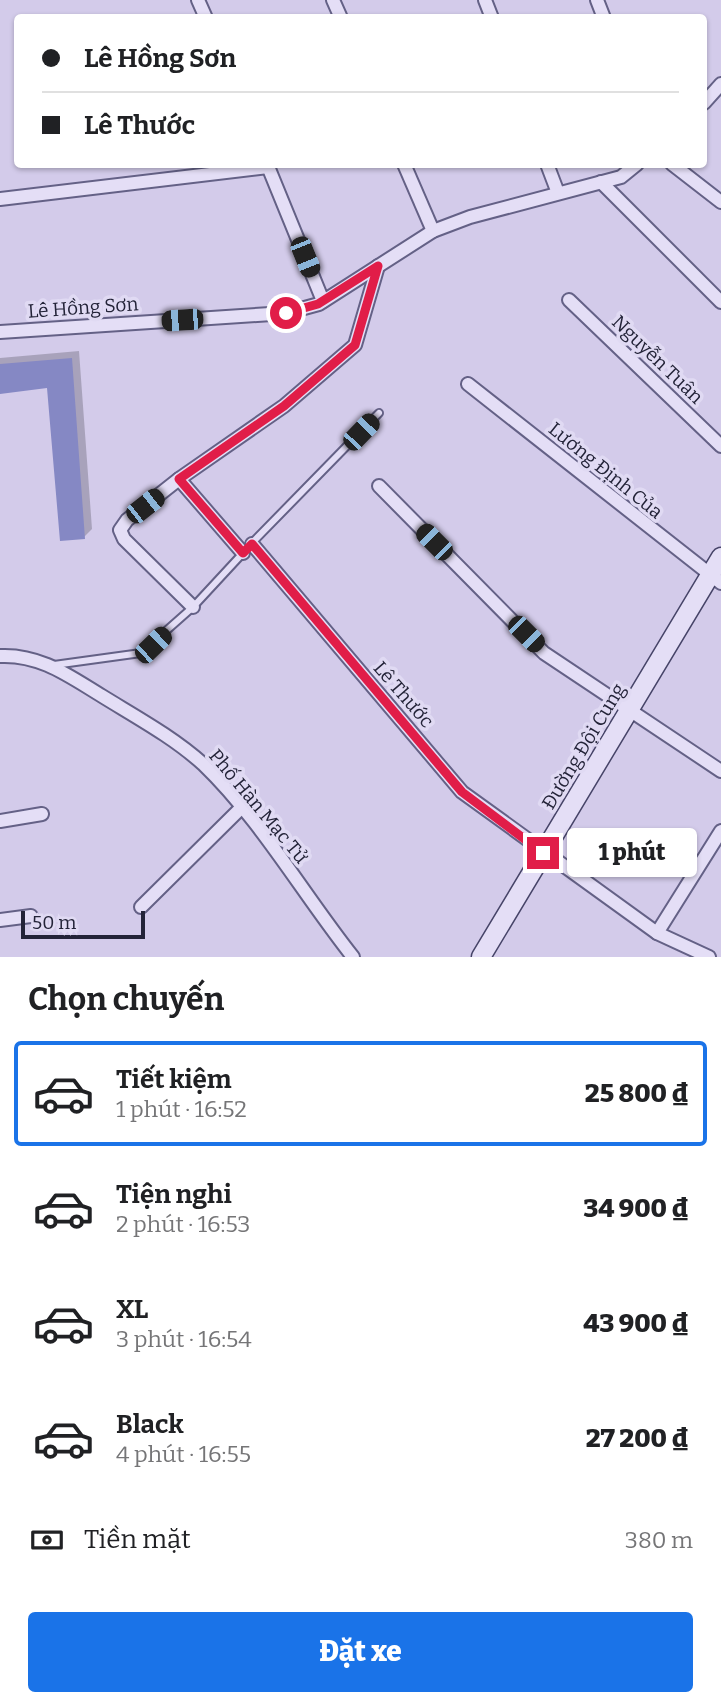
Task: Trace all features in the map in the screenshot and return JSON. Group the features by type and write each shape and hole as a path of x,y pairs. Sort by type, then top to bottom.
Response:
{"main road":[{"name":"Đường Đội Cung","path":"481,957 629,709 715,580 721,557"}],"street":[{"path":"707,100 721,84"},
{"path":"0,199 251,168"},
{"path":"268,168 323,301"},
{"path":"406,168 433,231"},
{"path":"549,168 558,193"},
{"name":"Lê Hồng Sơn","path":"0,332 286,313 323,301 433,231 470,216 621,177 632,168"},
{"path":"677,168 721,202"},
{"path":"601,182 721,302"},
{"path":"192,607 124,539 120,530 127,520 179,479 284,406 355,345 378,266"},
{"name":"Nguyễn Tuân","path":"569,300 721,446"},
{"name":"Lương Định Của","path":"468,384 715,580"},
{"name":"Lê Thước","path":"179,479 248,548 462,792 657,933 709,957"},
{"path":"379,486 544,653 721,771"},
{"name":"Phố Hàn Mạc Tử","path":"0,656 20,656 52,665 181,746 204,766 241,808 353,957"},
{"path":"141,907 241,808"},
{"path":"0,821 42,814"},
{"path":"657,933 721,831"},
{"path":"0,920 31,916"}],"lane":[{"path":"52,665 141,653 192,607 379,413"}],"building":[{"path":"72,358 85,539 60,541 47,388 0,394 0,364"}],"route":[{"path":"286,313 318,304 378,266 355,345 284,406 179,479 243,553 252,544 462,792 543,853"}]}
